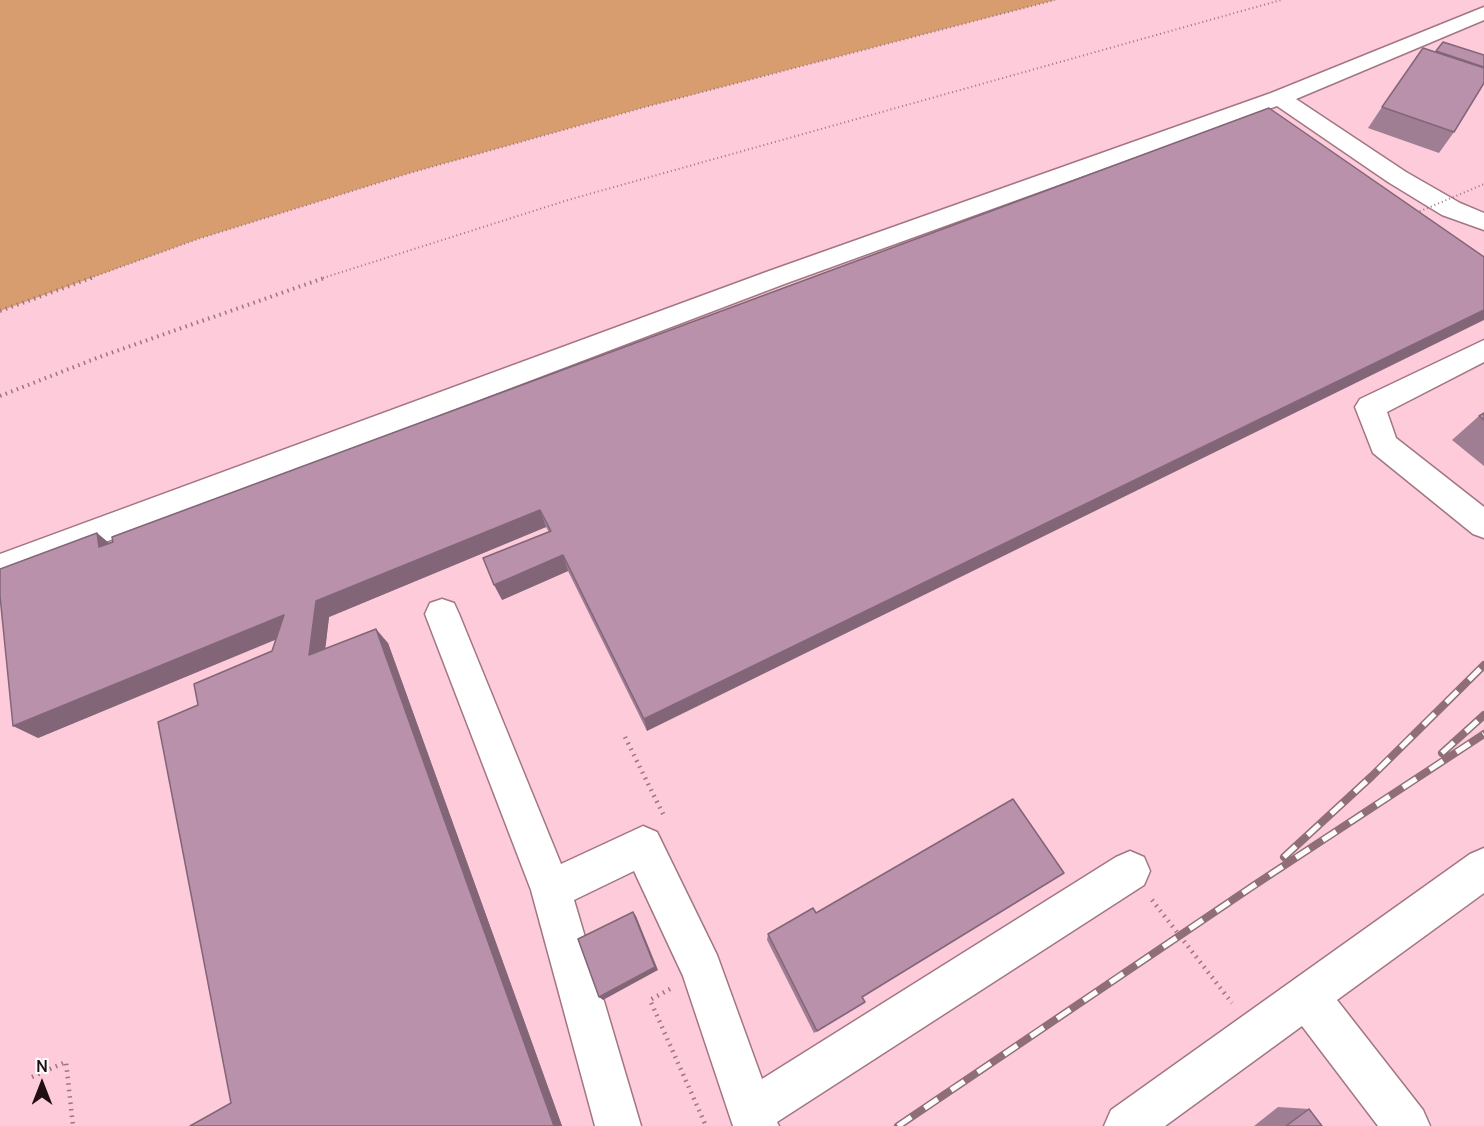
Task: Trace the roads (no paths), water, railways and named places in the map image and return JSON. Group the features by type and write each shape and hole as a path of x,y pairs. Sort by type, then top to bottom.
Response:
{"lane":[{"path":"0,568 778,277 1278,98 1484,13"},
{"path":"1278,98 1397,177 1451,209 1484,222"},
{"path":"1484,350 1370,407 1384,445 1484,525"},
{"path":"442,614 551,890 618,1126"},
{"path":"551,890 643,846 702,970 753,1119 1130,871"},
{"path":"1127,1126 1484,868"},
{"path":"1306,996 1407,1126"}],"railway":[{"path":"1284,857 1372,776 1484,665"},
{"path":"1442,753 1484,715"},
{"path":"898,1126 1256,884 1484,734"}]}
